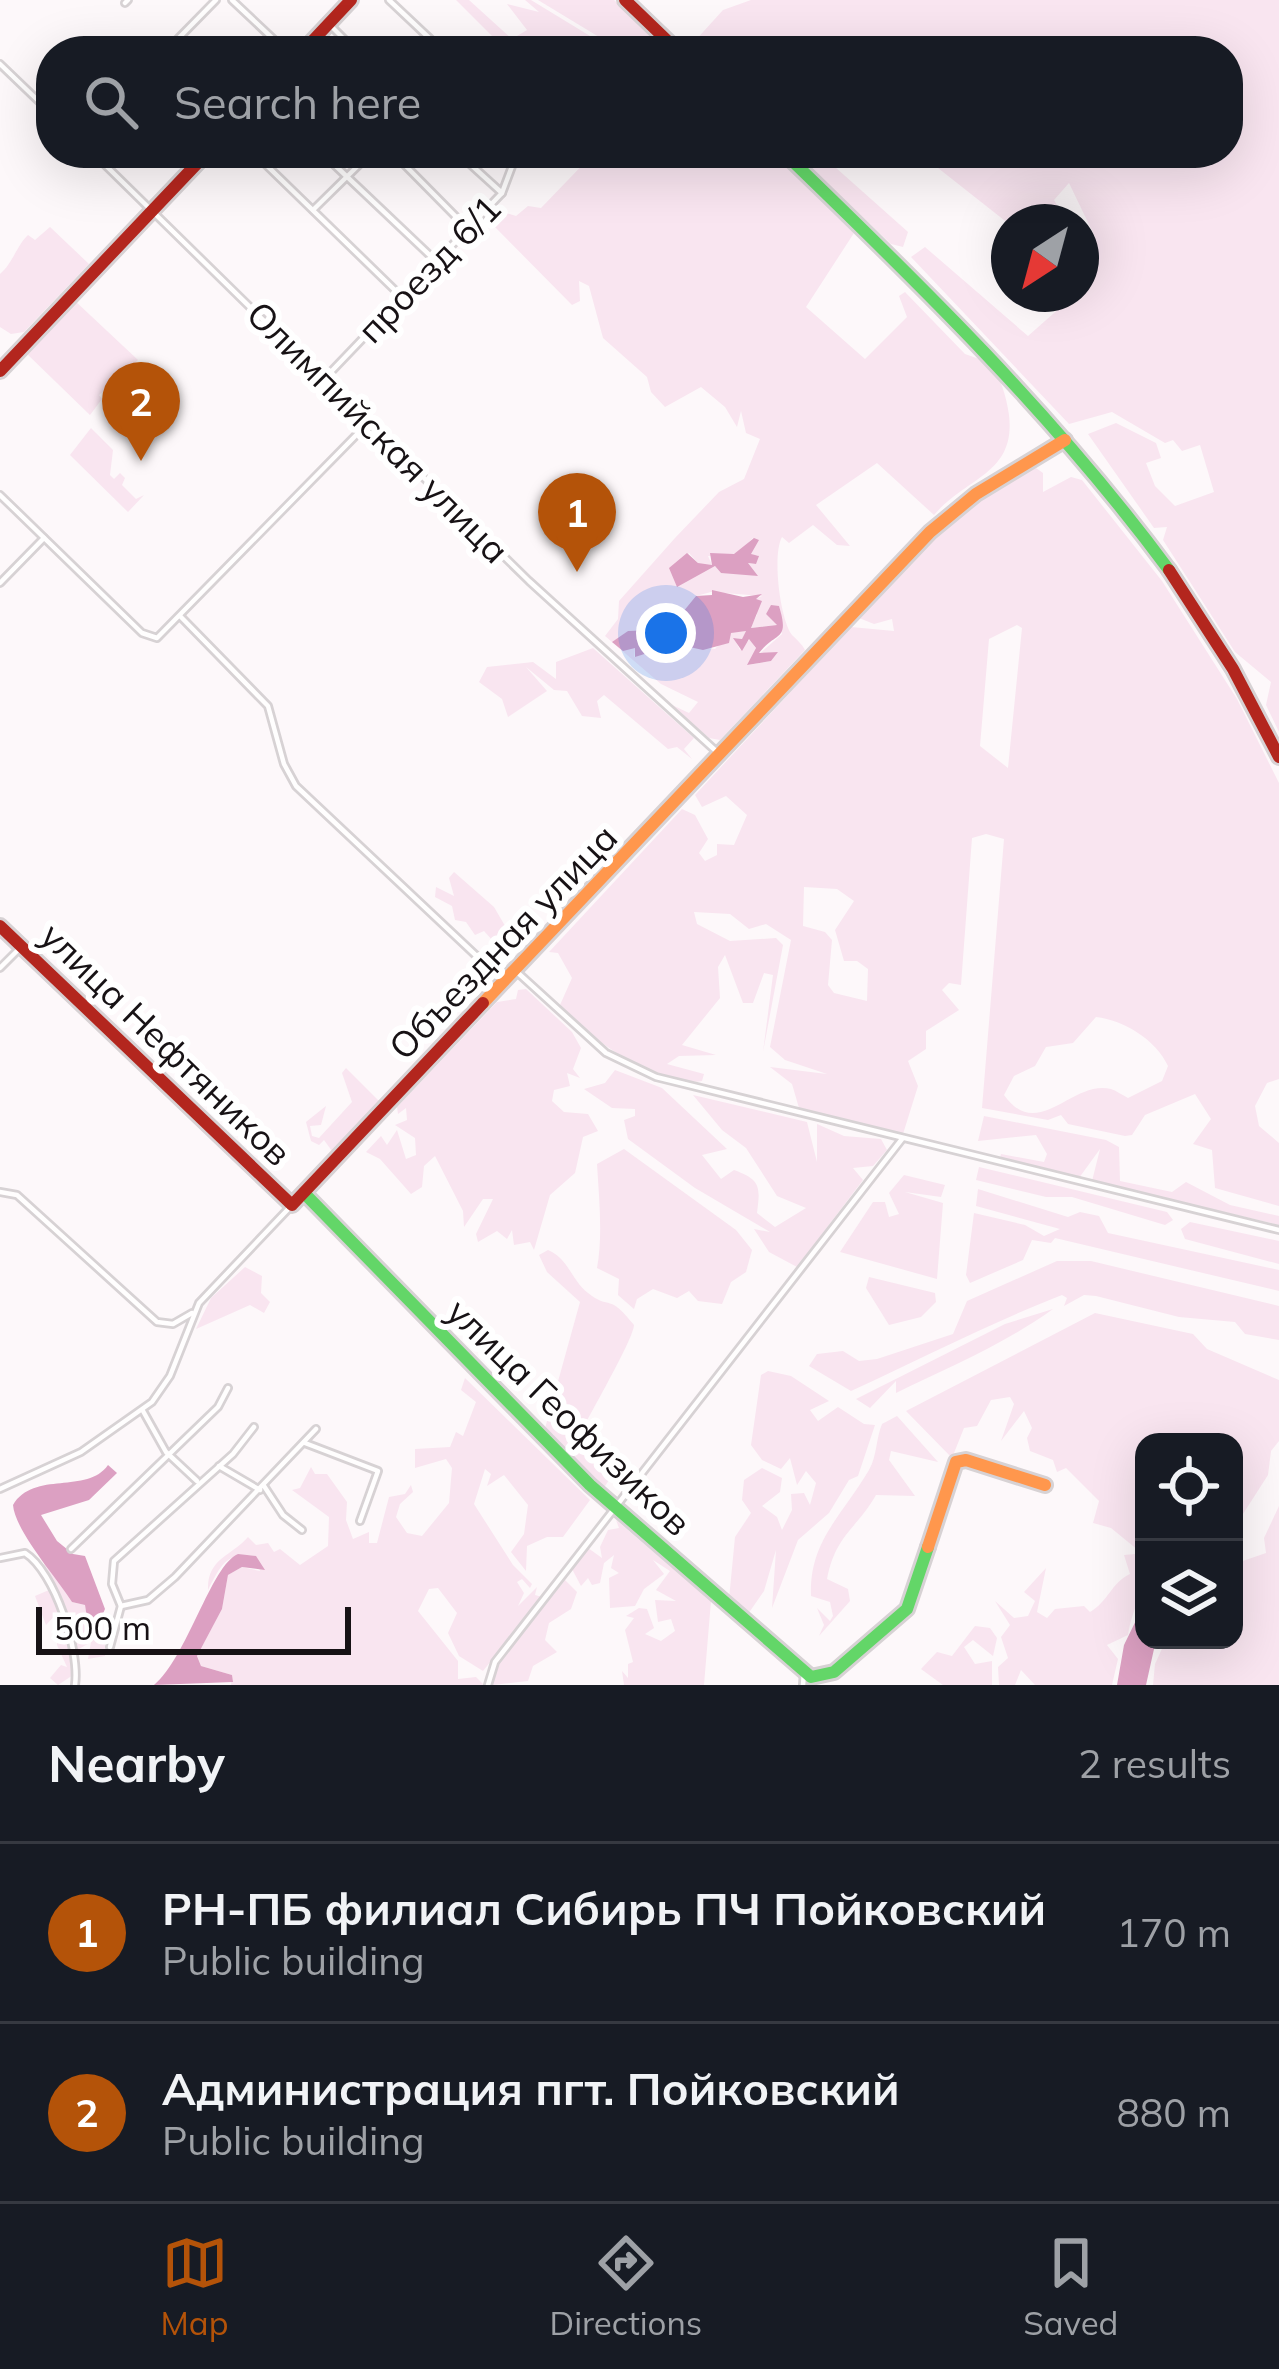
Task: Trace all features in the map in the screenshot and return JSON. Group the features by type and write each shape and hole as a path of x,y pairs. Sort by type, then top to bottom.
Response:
{"main road":[{"path":"317,36 351,0"},
{"path":"625,0 662,36"},
{"path":"0,371 193,168"},
{"path":"800,168 978,339 1067,439 1194,606 1243,684 1279,757"},
{"name":"Объездная улица","path":"292,1205 941,522 1067,439"},
{"name":"улица Нефтяников","path":"0,926 292,1205"},
{"name":"улица Геофизиков","path":"304,1193 615,1509 803,1679"},
{"path":"803,1679 826,1677 907,1609 956,1462 966,1460 1045,1486"}],"street":[{"path":"181,36 216,0"},
{"path":"232,0 270,36"},
{"path":"389,0 427,36"},
{"path":"329,24 341,36"},
{"path":"0,64 36,99"},
{"name":"Олимпийская улица","path":"109,168 529,581 722,755"},
{"path":"270,168 403,298"},
{"path":"338,168 439,264"},
{"path":"313,210 357,168"},
{"path":"408,168 470,230"},
{"path":"474,168 502,193"},
{"name":"проезд 6/1","path":"326,377 470,230 502,193 511,168"},
{"path":"0,495 142,633 159,637 370,421"},
{"path":"0,583 44,538"},
{"path":"181,617 268,706 284,764 296,786 506,984"},
{"path":"0,968 21,947"},
{"path":"517,972 589,1040 637,1070 1279,1230"},
{"path":"488,1685 495,1662 902,1139"},
{"path":"0,1192 17,1196 153,1319 173,1324 193,1312"},
{"name":"Объездная улица","path":"0,1489 81,1452 143,1411 170,1376 193,1312 292,1205"},
{"path":"71,1549 218,1407 228,1388"},
{"path":"143,1411 170,1456 199,1482"},
{"path":"110,1647 121,1606 112,1584 112,1563 219,1466 254,1427"},
{"path":"121,1606 148,1600 316,1429"},
{"path":"304,1442 378,1471 360,1521"},
{"path":"219,1466 262,1488 302,1530"},
{"path":"0,1558 25,1553 46,1570 78,1660 75,1685"}],"shaded area":[{"path":"456,0 469,0 509,36 492,36"},
{"path":"525,0 590,36 517,36 527,30 507,4 539,12"},
{"path":"538,0 614,0 651,36 597,36"},
{"path":"751,0 1279,0 1279,732 1266,705 1271,682 1235,652 1163,540 1167,527 1154,528 1088,434 1116,423 1156,443 1161,458 1146,463 1155,486 1175,506 1214,492 1200,445 1182,451 1173,440 1165,443 1112,412 1069,424 911,257 925,247 991,304 991,312 1000,312 1028,336 1055,312 1099,312 1099,204 1079,204 1069,183 1054,200 1056,204 991,204 991,210 938,168 1243,168 1243,36 699,36 723,10"},
{"path":"580,168 788,168 854,233 806,307 865,359 907,317 899,296 905,292 965,354 988,362 1002,387 1009,415 1005,450 997,463 934,515 877,463 816,505 850,546 837,545 813,525 789,543 782,537 778,558 781,602 792,635 805,650 720,740 709,738 670,704 689,713 698,702 661,684 605,636 618,619 619,601 719,492 744,479 760,439 746,433 741,411 737,427 725,407 701,387 665,407 651,392 647,377 603,338 589,286 579,281 580,301 572,305 494,226 503,212 516,216 528,206 541,208","holes":["753,538 751,555 758,555 755,564 747,563 756,576 740,571 721,573 715,566 676,584 675,572 689,553 699,564 712,565 708,556 735,555","711,592 762,596 755,599 757,615 750,628 777,625 766,614 771,606 779,606 782,634 759,654 778,652 771,661 748,665 756,649 750,639 740,650 734,638 742,639 746,631 731,632 715,649 676,644 634,657 635,648 618,639 628,631 669,629 696,596"]},
{"path":"811,168 836,168 908,232 903,247 891,244"},
{"path":"50,227 89,264 24,332 11,334 0,327 0,274 28,235 35,240"},
{"path":"74,300 138,360 99,395 102,399 90,415 25,352"},
{"path":"91,428 113,450 110,475 114,479 120,473 125,478 122,485 136,499 144,495 128,512 70,455"},
{"path":"1036,468 1043,473 1043,492 1071,477 1082,480 1162,581 1237,699 1279,783 1279,1079 1267,1083 1255,1106 1259,1126 1279,1143 1279,1206 1215,1188 1212,1150 1193,1144 1211,1119 1195,1094 1145,1115 1132,1135 1125,1136 1068,1124 1061,1115 1048,1120 982,1108 1004,839 986,834 972,838 961,985 949,983 942,990 959,1010 926,1031 926,1049 908,1061 918,1086 903,1134 799,1108 792,1084 770,1067 827,1074 785,1060 770,1047 791,940 766,924 749,929 730,914 694,912 697,924 730,941 776,938 783,945 763,1052 773,975 764,973 753,1003 743,1003 725,955 718,967 720,998 682,1045 716,1055 679,1056 667,1064 704,1074 702,1081 665,1077 645,1069 606,1046 560,1005 572,978 558,953 549,952 682,809 695,815 708,839 699,853 705,861 717,855 717,844 734,845 747,815 726,796 702,807 695,795 851,627 894,631 892,619 874,624 859,618 939,531 1010,480","holes":["1017,625 1022,628 1008,768 980,746 989,639","804,887 837,889 854,901 835,930 844,961 857,961 868,969 867,1001 834,993 828,985 832,940 825,932 803,926","1096,1017 1107,1019 1147,1040 1168,1066 1162,1081 1128,1098 1097,1088 1043,1112 1030,1113 1004,1095 1014,1076 1035,1066 1046,1047 1073,1043"]},
{"path":"754,538 759,540 751,554 759,556 756,564 748,563 758,576 721,573 715,566 677,587 669,568 687,553 698,563 712,565 710,553 734,554"},
{"path":"712,590 743,597 762,594 756,599 762,601 751,628 777,625 766,614 771,605 779,606 782,631 759,653 778,652 771,661 747,665 756,648 749,639 742,651 733,638 742,639 746,631 731,633 729,643 703,650 676,644 635,657 635,648 623,651 612,642 628,631 669,629 696,596 712,595"},
{"path":"593,648 694,738 684,749 692,759 677,747 668,749 604,695 597,701 601,718 582,716 567,691 554,690 526,667 547,691 508,717 502,699 479,682 487,667 533,662 556,679 556,662"},
{"path":"454,872 494,907 508,931 503,941 494,942 484,931 475,935 466,922 455,920 452,906 435,897 436,887 454,896 449,878"},
{"path":"526,989 572,1032 581,1048 573,1069 580,1078 567,1073 570,1086 554,1090 552,1101 564,1112 588,1114 598,1131 583,1137 575,1173 550,1195 534,1250 530,1242 514,1245 512,1230 507,1239 497,1231 478,1242 476,1234 493,1199 483,1199 464,1227 463,1211 435,1156 424,1166 422,1187 411,1194 380,1159 366,1152 381,1136 387,1145 397,1130 406,1159 416,1155 415,1138 395,1125 407,1120 406,1108 398,1114 397,1107 497,1002 516,999 518,990"},
{"path":"346,1068 379,1101 332,1151 324,1140 319,1145 311,1141 306,1122 326,1106 321,1125 310,1126 312,1136 319,1138 352,1102 342,1073"},
{"path":"615,1070 662,1088 727,1149 702,1155 721,1179 734,1170 750,1177 758,1191 757,1213 775,1227 806,1208 777,1196 746,1148 722,1130 693,1095 807,1122 817,1162 817,1124 844,1136 881,1139 887,1150 873,1166 853,1168 863,1180 797,1267 769,1252 754,1229 770,1232 695,1188 628,1139 624,1120 635,1116 635,1109 612,1108 584,1089 605,1083"},
{"path":"984,1116 1106,1140 1119,1147 1120,1181 1172,1192 1186,1182 1230,1205 1279,1216 1279,1225 1092,1181 1100,1149 1079,1178 1000,1159 1001,1154 1044,1162 1047,1154 1036,1135 978,1141"},
{"path":"624,1149 736,1230 752,1250 746,1272 731,1282 722,1304 698,1301 689,1291 677,1298 653,1289 637,1299 634,1309 618,1295 619,1279 597,1268 597,1164"},
{"path":"979,1167 1167,1212 1173,1220 1165,1225 1072,1197 1046,1197 976,1180"},
{"path":"904,1175 945,1185 941,1197 905,1192 943,1203 937,1279 840,1252 873,1202 885,1202 889,1217 899,1214 889,1193"},
{"path":"978,1189 1068,1217 1080,1212 1099,1216 1108,1233 1279,1270 1279,1291 1055,1238 1051,1243 1032,1240 1023,1260 970,1283 966,1275 974,1213 1025,1225 1044,1236 1060,1229 976,1206"},
{"path":"1190,1222 1279,1241 1279,1264 1185,1239 1181,1229"},
{"path":"548,1250 588,1293 614,1305 634,1325 575,1444 611,1477 603,1489 559,1448 553,1434 544,1432 580,1302 547,1272 539,1255"},
{"path":"1057,1261 1091,1261 1279,1306 1279,1340 1245,1334 1235,1322 1179,1317 1096,1296 1084,1295 1064,1306 1067,1298 1062,1295 851,1391 809,1366 817,1354 843,1351 859,1361 877,1359 953,1334 967,1301"},
{"path":"245,1267 262,1276 261,1293 270,1302 264,1313 250,1305 196,1329 211,1298"},
{"path":"869,1277 935,1293 936,1302 921,1317 889,1325 866,1288"},
{"path":"1053,1309 995,1345 896,1393 896,1381 870,1408 856,1399 1005,1324"},
{"path":"1095,1313 1193,1334 1207,1349 1279,1380 1279,1441 1271,1451 1268,1475 1243,1514 1243,1433 1135,1433 1135,1548 1111,1528 1093,1523 1099,1501 1066,1468 1057,1472 1053,1460 1030,1451 1027,1438 1032,1428 1024,1411 1001,1441 1014,1404 1010,1397 991,1400 977,1426 964,1428 952,1458 906,1411"},
{"path":"768,1371 791,1376 829,1401 810,1410 818,1421 838,1407 864,1424 875,1425 858,1476 849,1480 829,1513 798,1540 772,1608 776,1550 764,1591 748,1614 729,1599 735,1537 751,1513 742,1500 744,1480 762,1468 782,1478 780,1492 762,1506 777,1517 782,1530 792,1510 791,1494 804,1493 810,1505 816,1483 806,1471 797,1485 790,1458 781,1469 762,1460 751,1445 761,1375"},
{"path":"465,1378 590,1500 563,1537 547,1537 527,1546 526,1571 511,1552 524,1534 528,1505 504,1475 487,1486 491,1474 485,1469 474,1504 513,1565 532,1584 530,1588 522,1579 517,1582 524,1593 518,1606 537,1587 535,1595 542,1597 483,1671 459,1656 448,1633 457,1613 438,1588 429,1589 418,1611 458,1661 458,1679 476,1677 484,1685 231,1685 232,1675 201,1666 197,1655 222,1609 228,1575 242,1567 260,1571 255,1556 237,1556 225,1563 208,1590 212,1571 222,1559 248,1537 256,1545 268,1543 274,1552 280,1549 300,1565 328,1546 329,1517 292,1490 300,1488 311,1467 315,1474 327,1474 347,1502 346,1520 353,1539 369,1532 369,1543 377,1543 389,1497 405,1494 411,1485 413,1492 400,1504 396,1517 407,1533 422,1536 449,1503 452,1468 446,1459 415,1468 415,1449 450,1447 456,1432 463,1436 476,1402 461,1390"},
{"path":"897,1416 938,1462 891,1451 889,1460 915,1496 876,1495 841,1542 827,1579 848,1589 850,1601 819,1636 824,1625 817,1608 830,1621 833,1616 830,1602 811,1596 815,1560 869,1470 882,1424"},
{"path":"108,1465 117,1473 89,1500 41,1515 57,1541 73,1554 85,1556 105,1609 96,1630 88,1625 85,1605 72,1602 29,1541 13,1505 34,1488 87,1479"},
{"path":"1279,1506 1279,1685 1153,1685 1162,1649 1243,1649 1243,1561 1266,1553 1264,1538"},
{"path":"616,1520 711,1601 704,1685 624,1685 622,1671 628,1678 628,1664 633,1662 625,1630 634,1618 626,1616 647,1609 654,1628 645,1634 661,1641 675,1631 671,1619 658,1622 655,1600 676,1601 656,1590 670,1571 653,1560 664,1574 644,1589 635,1606 610,1608 609,1578 619,1573 611,1568 614,1555 604,1563 600,1583 592,1585 588,1578 581,1586 572,1569 588,1548 602,1558 600,1547 608,1530 619,1528"},
{"path":"238,1554 256,1556 265,1570 242,1567 228,1575 222,1609 197,1656 201,1666 232,1675 233,1682 154,1685 177,1655 218,1575"},
{"path":"1135,1554 1135,1608 1128,1635 1107,1645 1118,1659 1112,1685 1035,1685 1021,1670 1015,1685 999,1685 998,1667 1008,1658 1001,1637 1010,1625 995,1601 1014,1618 1028,1616 1035,1601 1024,1592 1046,1568 1037,1612 1047,1618 1055,1609 1084,1606 1090,1612 1130,1574 1124,1555"},
{"path":"43,1558 72,1602 85,1605 88,1625 105,1635 105,1656 88,1659 91,1642 77,1650 62,1614 73,1675 58,1685 50,1678 61,1665 67,1667 57,1645 58,1612 46,1625 35,1596 49,1590"},
{"path":"565,1580 577,1592 571,1609 549,1623 545,1640 557,1652 533,1666 528,1681 493,1685 495,1667"},
{"path":"1135,1622 1135,1649 1154,1649 1146,1685 1117,1685 1124,1645"},
{"path":"975,1626 990,1628 997,1638 993,1656 973,1640 964,1647 975,1664 992,1661 992,1685 943,1685 921,1669 937,1652 952,1656"}],"traffic: fast":[{"path":"799,168 1033,405 1169,570"},
{"path":"304,1193 590,1485 811,1677 834,1672 907,1609 928,1547"}],"traffic: slow":[{"path":"483,1003 930,532 976,494 1065,440"},
{"path":"928,1547 956,1462 966,1460 1045,1485"}],"traffic: jam":[{"path":"317,36 351,0"},
{"path":"625,0 662,36"},
{"path":"0,371 193,168"},
{"path":"1169,570 1233,669 1279,757"},
{"path":"0,926 292,1205 483,1003"}],"place":[{"name":"Администрация пгт. Пойковский","path":"141,461"},
{"name":"РН-ПБ филиал Сибирь ПЧ Пойковский","path":"577,572"}]}
